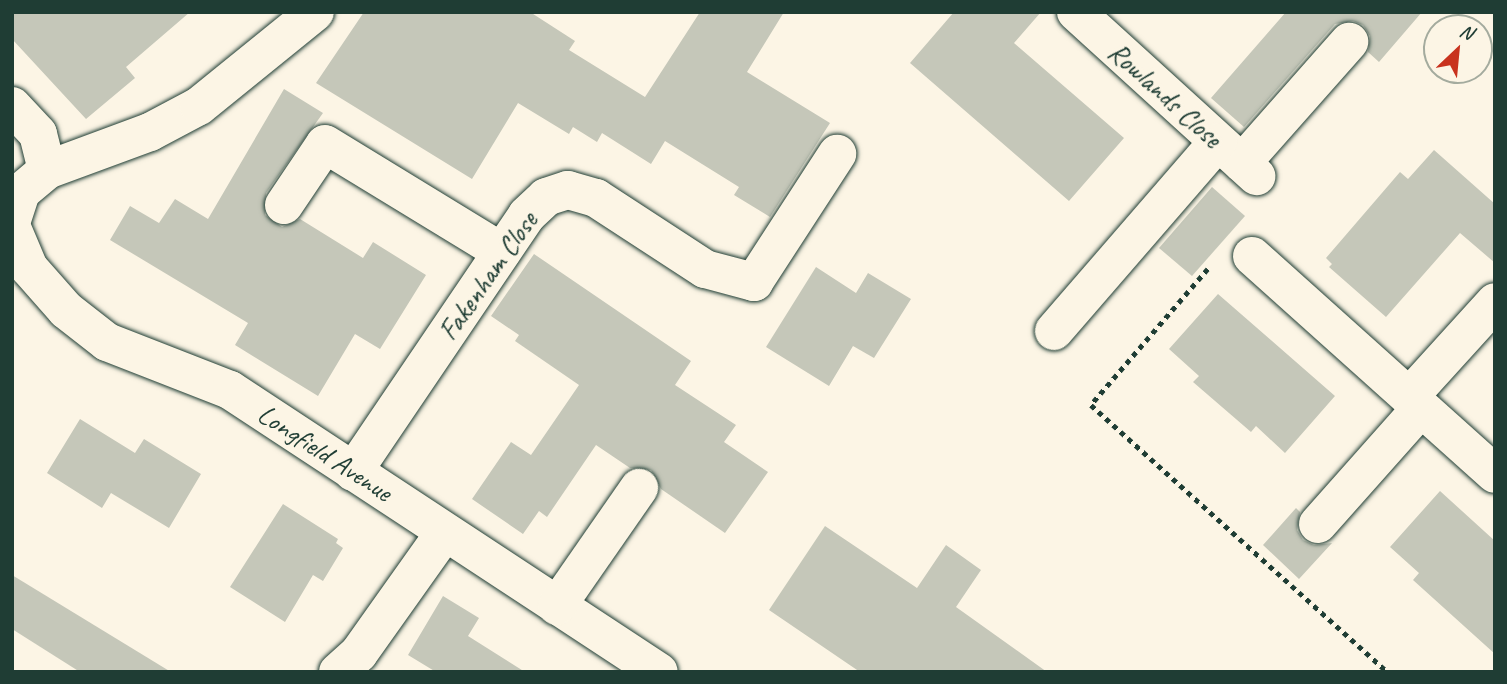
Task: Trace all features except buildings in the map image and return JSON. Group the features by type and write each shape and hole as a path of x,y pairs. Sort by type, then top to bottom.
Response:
{"street":[{"path":"12,220 21,192 47,170 150,132 199,106 314,12"},
{"name":"Rowlands Close","path":"1076,12 1239,161"},
{"path":"1054,331 1239,161 1349,43"},
{"path":"12,106 38,134 47,170"},
{"path":"284,205 325,145 502,253"},
{"name":"Fakenham Close","path":"353,472 527,215 547,197 568,190 596,198 705,269 754,282 837,154"},
{"name":"Longfield Avenue","path":"12,228 21,273 107,342 230,390 659,672"},
{"path":"1252,256 1495,474"},
{"path":"1318,524 1495,302"},
{"path":"557,606 639,488"},
{"path":"338,672 359,653 445,532"}],"path":[{"path":"1213,263 1091,405 1388,672"}]}
